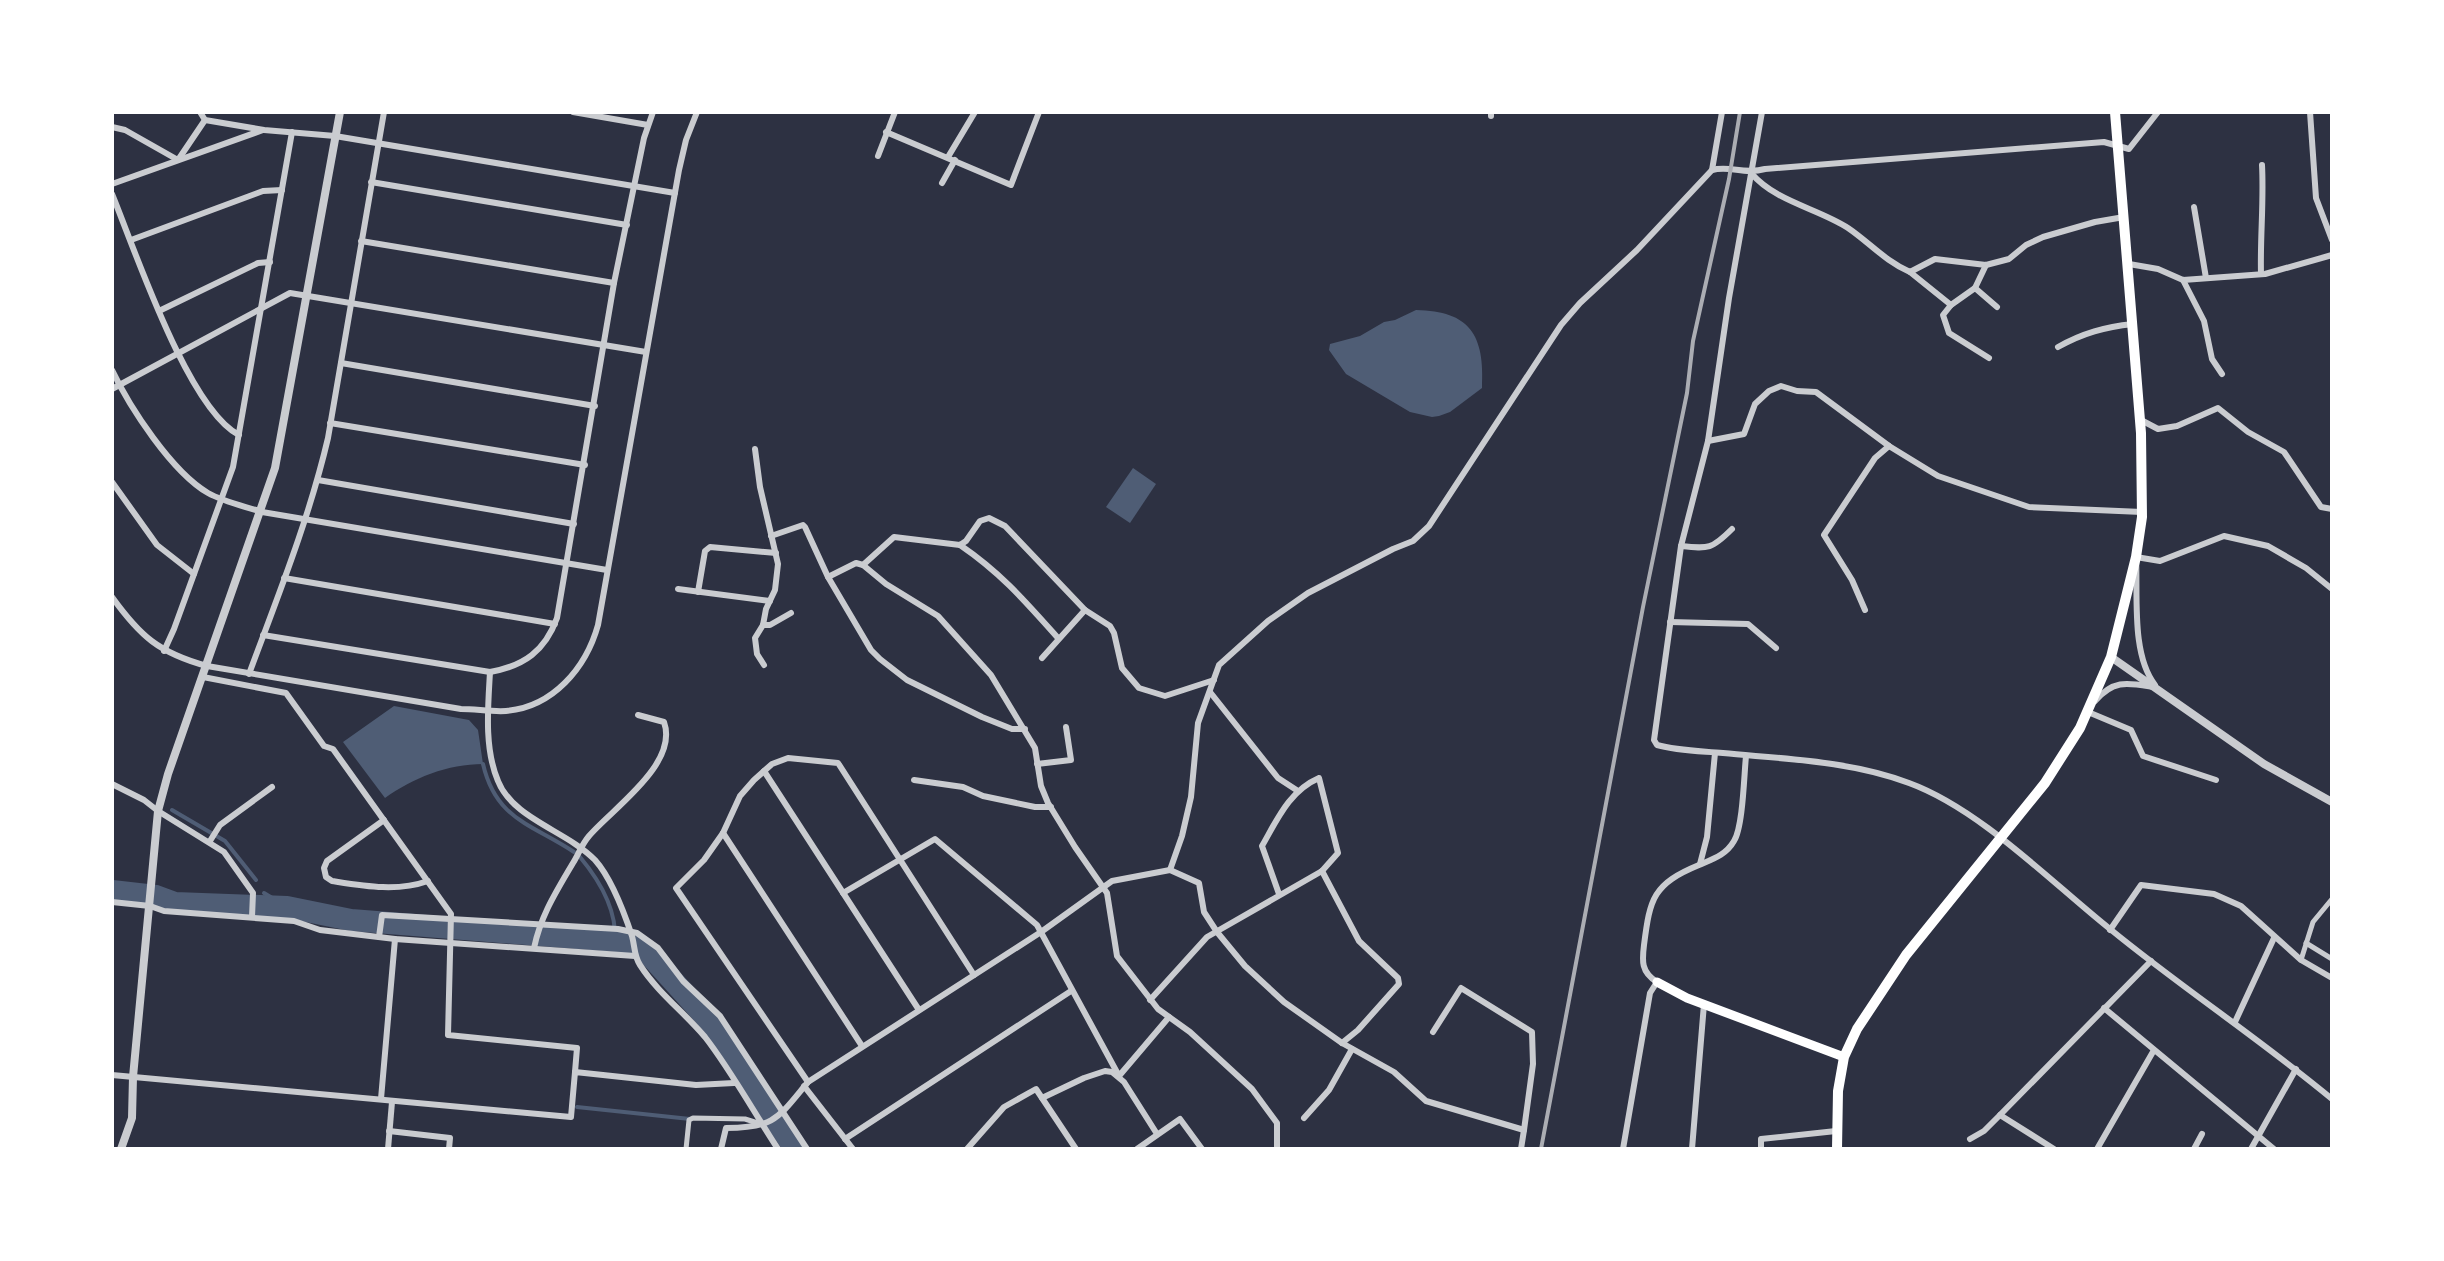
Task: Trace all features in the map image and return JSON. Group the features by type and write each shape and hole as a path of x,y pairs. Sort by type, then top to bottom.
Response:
{"highway":[{"path":"1837,1149 1838,1091 1844,1057 1857,1029 1906,955 2045,783 2089,709 2111,657 2136,557 2142,512 2140,419 2115,112"}],"main road":[{"path":"1657,982 1704,1004 1844,1057"}],"street":[{"path":"200,112 205,120 264,130 335,136 675,193"},
{"path":"121,1149 132,1118 133,1077 158,811 275,468 340,112"},
{"path":"249,674 318,480 384,112"},
{"path":"573,112 648,125"},
{"path":"263,635 490,672 507,669 537,653 555,624 585,465 614,283 653,112"},
{"path":"112,597 141,635 177,658 207,666 461,709 502,712 545,699 573,674 592,644 675,193 686,140 697,112"},
{"path":"878,156 895,112"},
{"path":"942,183 975,112"},
{"path":"886,132 1011,185 1039,112"},
{"path":"1712,170 1722,112"},
{"path":"1762,112 1708,441 1681,546 1654,740 1657,745 1668,748 1810,762 1885,775 1913,784 1955,806 2110,930 2235,1022 2332,1099"},
{"path":"1170,870 1191,797 1198,723 1219,665 1268,621 1308,593 1413,541 1429,526 1561,325 1712,170 1719,168 1751,173 1765,169 2104,142 2129,149 2158,112"},
{"path":"2310,112 2316,198 2332,240"},
{"path":"178,160 205,120"},
{"path":"112,127 125,130 178,160"},
{"path":"112,184 264,130"},
{"path":"164,651 233,467 292,132"},
{"path":"2261,274 2262,165"},
{"path":"1751,173 1762,185 1849,229 1887,261 1910,272 1951,305"},
{"path":"371,182 627,225"},
{"path":"131,240 263,191 282,190"},
{"path":"112,194 177,353 218,418 239,435"},
{"path":"2194,207 2206,278"},
{"path":"1910,272 1935,259 1986,265 2009,259 2026,245 2043,237 2124,217"},
{"path":"361,241 614,283"},
{"path":"2129,264 2158,269 2183,280 2261,274 2332,255"},
{"path":"159,311 258,263 270,262"},
{"path":"1986,265 1975,288 1951,305 1943,315 1949,333 1989,358"},
{"path":"2183,280 2204,321 2212,359 2222,374"},
{"path":"1975,288 1997,307"},
{"path":"116,387 290,293 646,352"},
{"path":"2058,347 2080,334 2104,327 2133,324"},
{"path":"341,363 595,406"},
{"path":"112,370 116,387 177,468 208,493 221,499 262,512 607,570"},
{"path":"1708,441 1744,434 1755,404 1769,391 1781,386 1823,395 1889,446 1938,476 2014,503 2053,509 2142,512"},
{"path":"2140,419 2158,429 2177,426 2218,408 2248,432 2284,452 2321,507 2332,509"},
{"path":"330,423 585,465"},
{"path":"1865,610 1852,580 1824,535 1875,458 1889,446"},
{"path":"755,449 778,574 763,625 755,638 755,646 764,665"},
{"path":"318,480 574,524"},
{"path":"112,482 157,545 194,574"},
{"path":"960,545 980,521 989,518 1005,526 1085,610 1110,626 1122,668 1139,688 1165,696 1214,680"},
{"path":"771,536 803,525 805,527 828,577 871,650 907,680 982,717 1012,729 1025,729"},
{"path":"1681,546 1714,547 1732,529"},
{"path":"2157,688 2149,677 2140,649 2136,557 2160,561 2224,536 2268,546 2306,568 2332,589"},
{"path":"863,565 894,537 960,545 992,567 1011,585 1058,638"},
{"path":"698,592 705,551 710,547 776,553"},
{"path":"828,577 856,563 863,565 886,584 938,616 991,675 1035,748 1041,786 1051,807 1107,893 1117,956 1150,1000 1252,1089 1277,1123 1277,1149"},
{"path":"284,578 555,624"},
{"path":"678,589 770,601"},
{"path":"1042,658 1085,610"},
{"path":"763,625 770,625 791,613"},
{"path":"1670,622 1748,624 1776,648"},
{"path":"2111,657 2264,764 2332,802"},
{"path":"490,672 488,710 498,782 506,795 532,818 557,831 596,861 608,879 630,931 635,956 662,994 705,1037 778,1149"},
{"path":"112,1075 571,1117 577,1048 448,1035 451,914 333,749 324,746 286,693 203,677"},
{"path":"2157,688 2119,684 2106,689 2089,709 2131,730 2143,756 2216,780"},
{"path":"1210,692 1278,778 1298,791"},
{"path":"534,945 538,926 587,838 631,796 661,756 668,733 664,722 638,715"},
{"path":"1037,764 1071,760 1066,727"},
{"path":"1700,864 1707,837 1715,753"},
{"path":"1623,1149 1650,993 1657,982 1648,976 1642,960 1650,905 1669,880 1726,852 1736,840 1746,756"},
{"path":"853,1149 806,1084 676,888 704,860 723,833 740,796 772,764 788,758 838,763 974,975"},
{"path":"764,771 919,1010"},
{"path":"1150,1000 1207,937 1322,871 1338,853 1319,778 1289,799 1262,846 1279,894"},
{"path":"914,780 963,787 983,796 1035,807 1051,807"},
{"path":"112,784 144,800 224,852 253,893 252,917"},
{"path":"210,841 220,825 272,787"},
{"path":"384,820 327,861 324,868 326,877 332,881 378,888 428,881"},
{"path":"723,833 862,1046"},
{"path":"843,893 935,839 1037,925 1119,1076 1157,1134"},
{"path":"721,1149 726,1128 752,1128 783,1112 806,1084 1041,932 1103,887 1118,879 1170,870 1199,883 1204,912 1217,932 1245,966 1284,1002 1342,1043 1394,1072 1426,1101 1524,1130"},
{"path":"1322,871 1359,941 1398,978 1399,984 1342,1043"},
{"path":"2110,930 2141,885 2214,894 2241,906 2301,960 2332,978"},
{"path":"2301,960 2313,922 2332,899"},
{"path":"112,902 150,906 164,911 294,921 320,930 395,939 534,945 635,956"},
{"path":"379,937 382,915 637,933 658,948 683,981 720,1016 807,1149"},
{"path":"2235,1022 2274,938"},
{"path":"381,1099 395,939"},
{"path":"2306,943 2332,959"},
{"path":"1970,1139 1984,1131 2151,961"},
{"path":"1433,1032 1461,988 1532,1032 1533,1064 1521,1149"},
{"path":"845,1139 1071,991"},
{"path":"1692,1149 1704,1004"},
{"path":"2104,1008 2274,1149"},
{"path":"1119,1076 1169,1017"},
{"path":"1304,1118 1329,1090 1352,1049"},
{"path":"2097,1149 2154,1050"},
{"path":"2251,1149 2296,1069"},
{"path":"1042,1098 1105,1071 1119,1076"},
{"path":"575,1072 696,1085 734,1083"},
{"path":"967,1149 1004,1107 1036,1089 1076,1149"},
{"path":"388,1149 392,1102"},
{"path":"2000,1115 2054,1149"},
{"path":"686,1149 691,1119 745,1119 762,1125"},
{"path":"1137,1149 1180,1119 1202,1149"},
{"path":"389,1131 450,1138 449,1149"},
{"path":"1761,1149 1761,1139 1836,1131"},
{"path":"2194,1149 2202,1134"}],"water":[{"path":"1416,310 1434,311 1461,321 1477,340 1481,354 1482,388 1450,412 1439,416 1410,412 1346,374 1329,350 1330,344 1360,336 1384,322"},
{"path":"1133,468 1156,484 1130,523 1106,507"},
{"path":"394,706 469,720 478,730 483,764 457,766 431,774 385,798 343,742"}],"waterway":[{"path":"483,764 489,783 506,809 574,852"},
{"path":"172,810 225,841 256,880"},
{"path":"580,857 606,896 613,918 615,941"},
{"path":"112,891 156,896 175,903 287,907 351,920 615,941 645,950 712,1024 795,1149"},
{"path":"264,893 287,907"},
{"path":"577,1107 690,1119"}],"railway":[{"path":"1541,1149 1643,607 1687,393 1693,341 1729,179 1740,112"}]}
